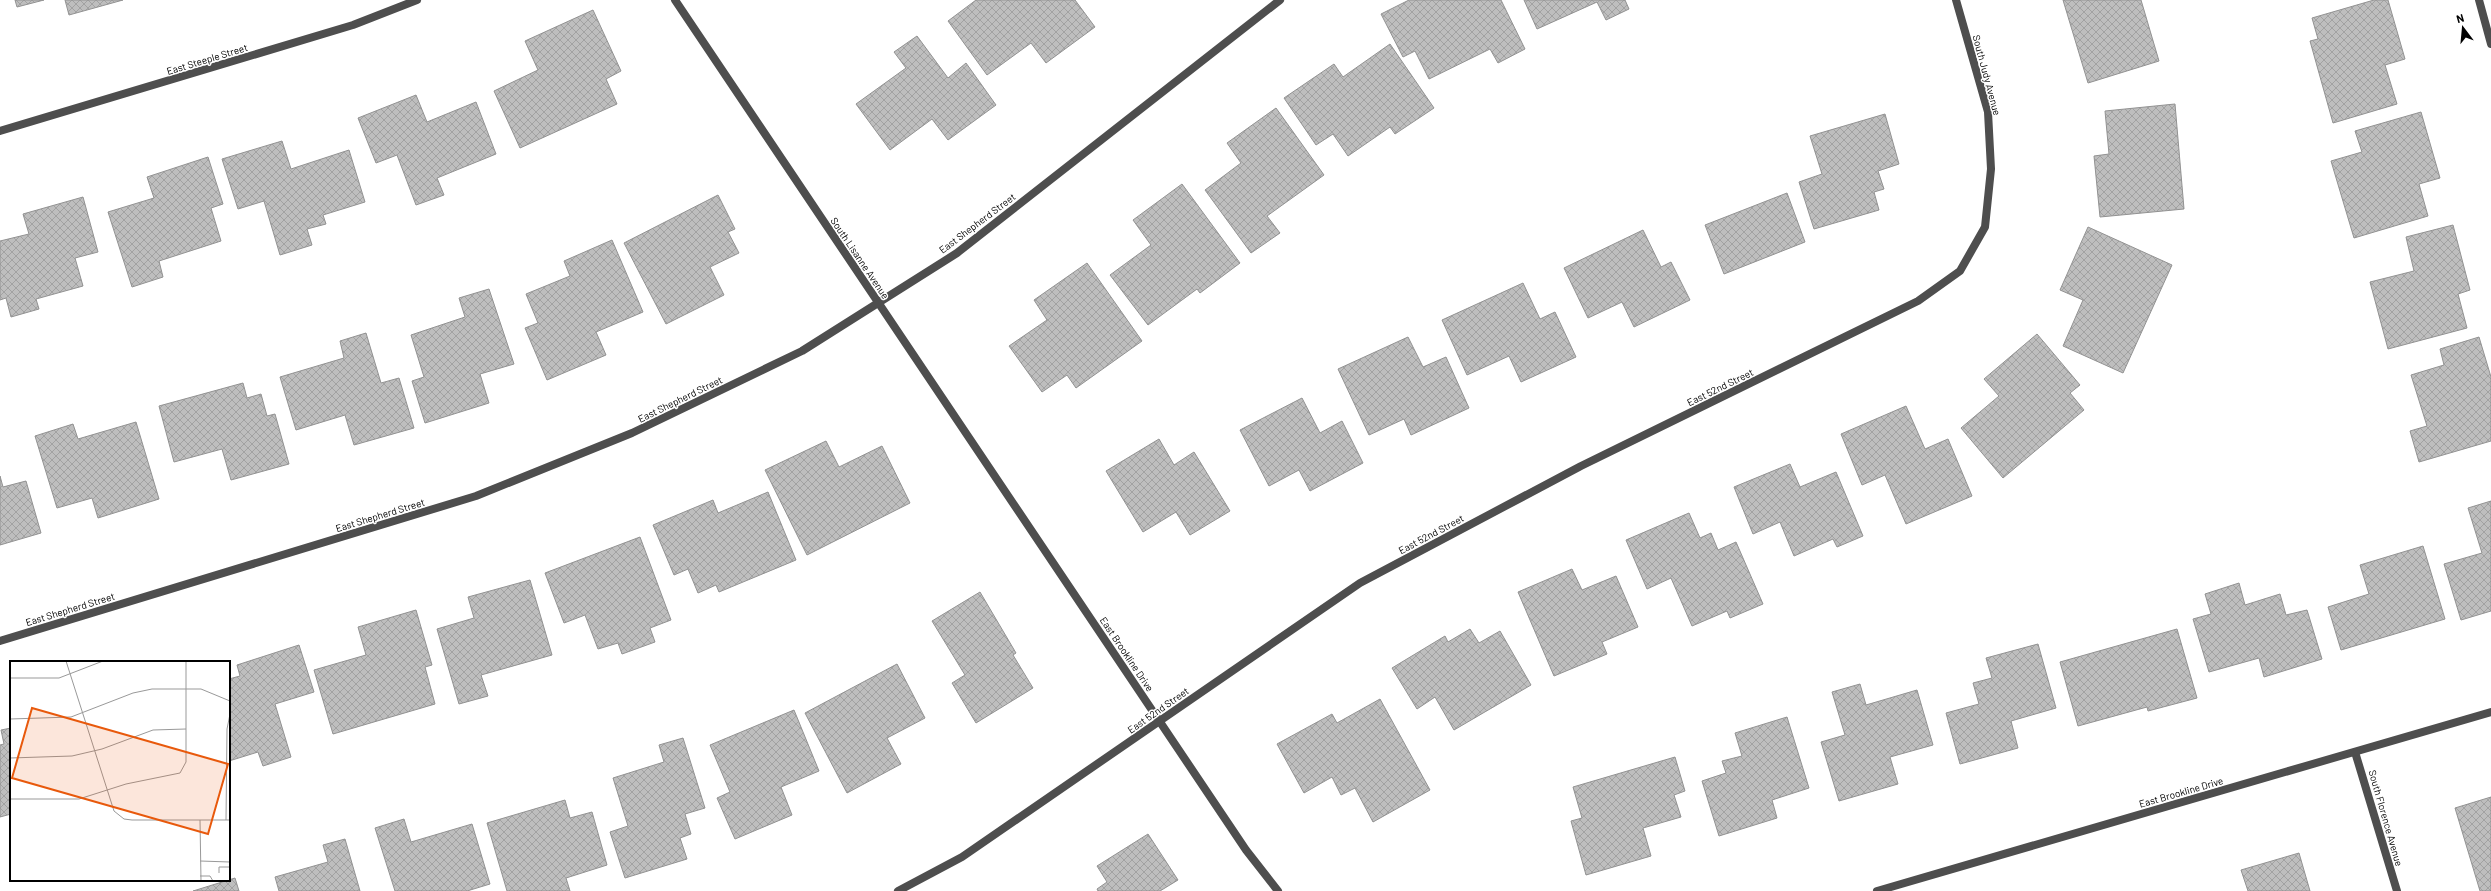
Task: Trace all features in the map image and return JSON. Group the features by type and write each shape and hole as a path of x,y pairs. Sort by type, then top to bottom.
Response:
{"street":[{"name":"East Steeple Street","path":"0,131 353,25 417,0"},
{"name":"South Lisanne Avenue","path":"675,0 1028,526"},
{"name":"East Shepherd Street","path":"0,641 476,496 639,430 802,351 877,302 957,253 1280,0"},
{"name":"South Judy Avenue","path":"1956,0 1988,112 1991,169 1985,227"},
{"path":"2479,0 2491,44"},
{"name":"East 52nd Street","path":"898,891 962,857 1360,583 1581,466 1918,302 1960,271 1985,227"},
{"name":"East Brookline Drive","path":"1028,526 1246,850 1278,891"},
{"name":"East Brookline Drive","path":"1877,891 2491,712"},
{"name":"South Florence Avenue","path":"2356,752 2396,891"}],"building":[{"path":"15,0 44,0 17,7"},
{"path":"65,0 123,0 69,15"},
{"path":"976,0 1075,0 1095,27 1046,63 1031,43 987,75 948,21"},
{"path":"1409,0 1501,0 1525,49 1498,63 1490,49 1429,79 1415,51 1403,57 1381,14"},
{"path":"1524,0 1625,0 1629,9 1606,20 1597,2 1537,29"},
{"path":"2063,0 2141,0 2159,61 2088,83"},
{"path":"2374,0 2388,0 2405,59 2385,65 2397,104 2333,123 2310,41 2318,39 2312,18"},
{"path":"593,10 621,71 606,79 617,104 520,148 494,91 538,70 525,41"},
{"path":"917,36 948,78 966,63 996,105 948,140 932,119 890,150 856,104 906,68 894,52"},
{"path":"1390,44 1434,108 1395,134 1390,127 1348,156 1333,134 1316,145 1284,98 1334,64 1343,77"},
{"path":"416,95 427,122 476,102 496,154 437,178 444,195 416,205 397,155 376,163 358,118"},
{"path":"2175,104 2184,209 2100,217 2094,156 2109,154 2105,111"},
{"path":"1276,108 1324,175 1267,216 1280,233 1251,253 1205,190 1241,163 1227,143"},
{"path":"2421,112 2440,178 2419,184 2428,216 2354,238 2331,161 2362,152 2355,131"},
{"path":"1885,114 1899,164 1878,171 1884,189 1874,192 1879,210 1814,229 1799,182 1822,174 1810,136"},
{"path":"282,141 291,169 349,150 365,202 323,215 326,224 307,229 312,245 280,255 264,201 238,209 222,159"},
{"path":"208,157 223,204 211,208 221,241 159,261 163,277 132,287 108,212 154,198 147,177"},
{"path":"1182,184 1240,263 1200,293 1197,289 1148,325 1110,275 1151,245 1133,220"},
{"path":"1787,193 1805,242 1724,274 1705,225"},
{"path":"718,195 735,229 728,232 739,253 710,267 724,295 666,324 624,243"},
{"path":"83,197 98,252 75,258 83,286 36,299 39,309 11,317 6,298 0,300 0,241 29,234 23,214"},
{"path":"2453,225 2470,290 2458,294 2467,328 2388,349 2370,282 2414,271 2406,237"},
{"path":"2088,227 2172,265 2123,373 2063,346 2083,300 2060,290"},
{"path":"1643,230 1661,267 1671,262 1690,300 1634,327 1622,302 1588,318 1564,268"},
{"path":"612,240 643,312 596,332 606,355 547,380 525,328 538,323 526,294 570,276 564,261"},
{"path":"1087,263 1142,341 1076,388 1067,375 1042,392 1009,346 1047,320 1034,300"},
{"path":"1523,283 1540,319 1555,312 1576,357 1521,382 1509,356 1467,375 1442,320"},
{"path":"489,289 514,364 480,374 489,403 425,423 412,381 424,377 411,335 465,317 459,298"},
{"path":"366,333 381,383 399,378 414,428 354,445 345,415 296,430 280,377 344,358 340,341"},
{"path":"2037,334 2080,385 2070,393 2084,410 2003,478 1961,428 1999,396 1984,379"},
{"path":"1408,337 1423,367 1446,357 1469,408 1411,435 1404,419 1369,435 1338,369"},
{"path":"2479,337 2491,377 2491,441 2419,462 2410,431 2427,426 2411,375 2444,365 2440,349"},
{"path":"243,383 247,398 261,394 267,416 275,414 289,464 231,480 222,449 174,462 159,406"},
{"path":"1302,398 1320,433 1342,421 1363,463 1310,491 1299,470 1269,486 1240,430"},
{"path":"1906,406 1925,449 1948,439 1972,496 1906,524 1885,475 1862,485 1841,434"},
{"path":"136,422 159,499 98,518 92,498 57,508 35,436 73,424 78,439"},
{"path":"1159,439 1174,465 1194,452 1230,511 1190,535 1176,512 1143,532 1106,471"},
{"path":"826,441 839,467 882,446 910,503 807,555 765,470"},
{"path":"1790,464 1800,487 1836,472 1863,536 1837,547 1833,539 1794,556 1780,522 1753,534 1734,487"},
{"path":"0,476 3,487 26,481 41,533 0,545"},
{"path":"768,492 796,560 719,592 716,585 698,593 688,569 674,575 653,525 713,500 718,513"},
{"path":"2491,501 2491,611 2461,620 2444,564 2482,553 2468,508"},
{"path":"1689,513 1700,538 1711,533 1718,550 1736,542 1763,604 1730,618 1727,611 1692,626 1671,578 1647,589 1626,540"},
{"path":"640,537 671,620 650,628 655,642 622,654 618,643 598,649 585,615 564,623 545,573"},
{"path":"2423,546 2445,619 2341,650 2328,607 2369,594 2360,565"},
{"path":"1572,569 1582,590 1616,576 1638,627 1602,642 1607,654 1554,676 1518,592"},
{"path":"530,580 552,655 481,675 488,696 459,704 437,629 474,618 468,597"},
{"path":"2239,583 2245,605 2280,594 2286,615 2307,610 2322,659 2264,677 2259,658 2209,672 2193,619 2211,614 2205,594"},
{"path":"980,592 1016,653 1013,655 1033,688 976,723 952,683 965,675 932,621"},
{"path":"416,610 432,665 425,667 435,704 333,734 314,670 366,655 358,627"},
{"path":"1470,629 1479,643 1500,631 1531,685 1454,730 1435,697 1417,709 1392,668 1445,636 1448,642"},
{"path":"2177,629 2197,698 2148,711 2147,707 2078,726 2060,662"},
{"path":"2038,644 2056,708 2011,721 2018,748 1960,764 1946,713 1979,704 1973,683 1992,678 1986,658"},
{"path":"299,645 314,692 275,704 291,757 263,766 258,752 230,761 230,679 240,676 237,665"},
{"path":"897,664 925,718 887,738 901,764 847,793 805,713"},
{"path":"1860,684 1866,705 1917,690 1933,745 1890,757 1898,784 1839,801 1821,742 1845,735 1832,692"},
{"path":"1380,699 1430,790 1373,822 1355,788 1341,795 1332,777 1304,793 1277,744 1332,714 1337,723"},
{"path":"794,710 819,771 781,787 792,815 735,839 717,798 730,792 710,745"},
{"path":"1787,717 1809,788 1772,800 1777,818 1719,836 1702,781 1726,773 1722,761 1742,756 1735,733"},
{"path":"10,728 10,814 0,817 0,745 4,744 1,730"},
{"path":"683,738 705,808 685,814 691,834 680,838 687,859 625,878 610,832 628,826 613,778 664,762 659,745"},
{"path":"1675,757 1685,791 1674,795 1681,817 1643,828 1651,856 1586,875 1571,821 1582,818 1573,787"},
{"path":"2491,797 2491,891 2480,891 2455,808"},
{"path":"565,800 570,818 592,812 607,865 566,878 570,891 507,891 487,823"},
{"path":"404,819 411,842 472,824 490,884 467,891 395,891 375,828"},
{"path":"1148,834 1178,880 1160,891 1098,891 1097,889 1107,882 1097,866"},
{"path":"345,839 360,891 279,891 275,877 328,862 323,845"},
{"path":"2299,853 2310,891 2248,891 2241,870"},
{"path":"235,878 239,891 193,891 225,881 230,881 230,880"}]}
